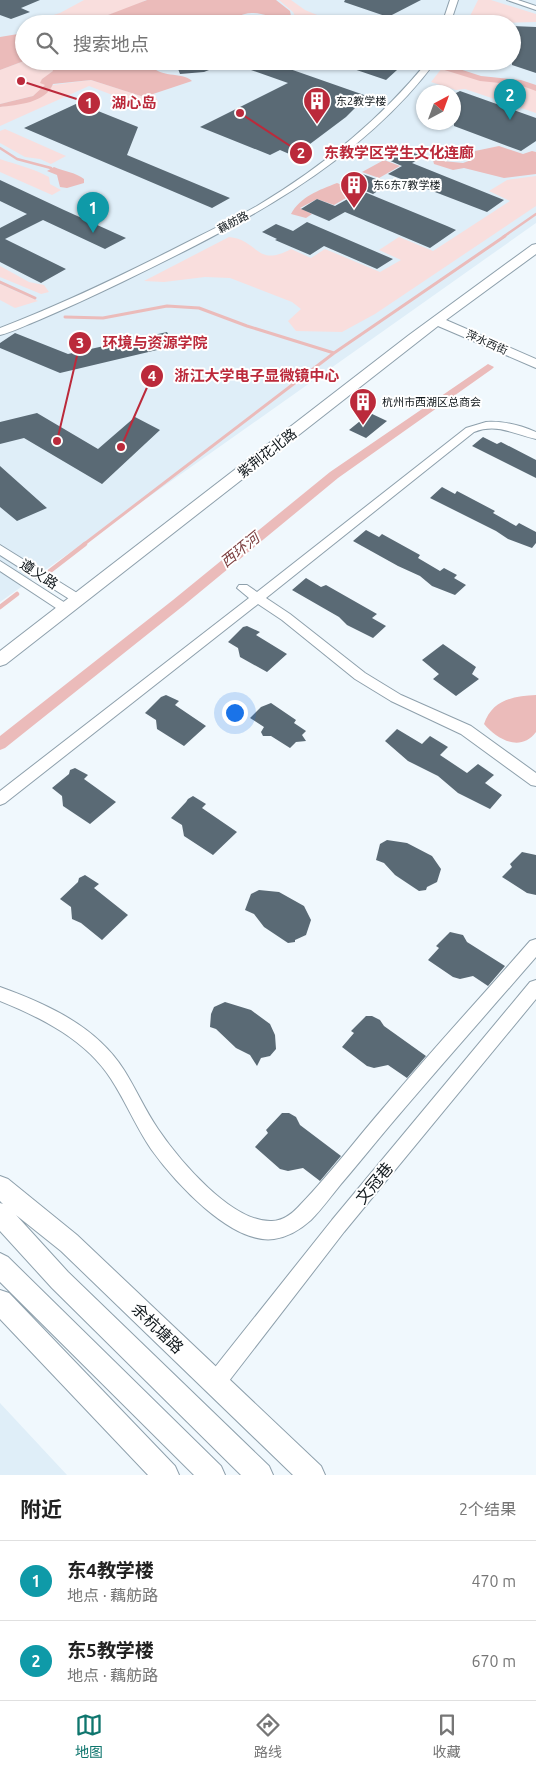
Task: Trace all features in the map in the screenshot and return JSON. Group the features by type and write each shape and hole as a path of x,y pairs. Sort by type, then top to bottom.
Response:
{"main road":[{"name":"紫荆花北路","path":"0,660 442,317 536,248"},
{"name":"萍水西街","path":"442,317 496,341 536,364"},
{"name":"萍水西街","path":"496,341 536,352"},
{"name":"余杭塘路","path":"0,1187 69,1243 312,1475"},
{"path":"0,1214 60,1280 260,1475"},
{"path":"0,1265 212,1475"},
{"path":"0,1302 166,1475"}],"street":[{"path":"449,15 454,0"},
{"path":"511,0 536,8"},
{"name":"藕舫路","path":"0,325 90,286 251,204 329,151 393,94 413,70"},
{"name":"藕舫路","path":"0,332 63,306 132,274 263,206 308,175 376,121 411,87 425,70"},
{"path":"0,799 470,430 491,424 536,436"},
{"name":"遵义路","path":"0,549 78,599"},
{"name":"遵义路","path":"0,565 66,608"},
{"path":"243,588 286,617 360,676 396,698 466,730 536,781"},
{"path":"0,994 60,1020 80,1034 102,1054 122,1082 153,1137 174,1165 206,1199 238,1220 265,1230 282,1228 296,1222 308,1210 392,1110 536,946"},
{"name":"文冠巷","path":"215,1383 338,1226 536,987"}],"shaded area":[{"path":"0,0 536,0 536,223 0,602"},
{"path":"84,0 146,0 132,7 106,15 54,15"},
{"path":"147,0 276,0 290,11 291,15 248,13 240,15 108,15"},
{"path":"279,0 291,0 305,10 317,15 294,15"},
{"path":"478,0 491,0 536,14 536,22 521,22 521,15 470,15"},
{"path":"15,34 15,64 0,70 0,37"},
{"path":"15,64 15,70 54,71 42,79 46,85 33,96 0,104 0,70"},
{"path":"156,70 182,76 192,81 144,97 91,80 53,84 38,99 22,104 0,107 0,104 33,96 45,85 40,83 42,79 53,71"},
{"path":"440,70 448,70 478,80 520,84 536,89 536,113 465,89 461,89 461,85 440,85 431,82"},
{"path":"91,80 144,97 155,94 158,103 146,108 89,86 0,126 0,107 36,99 53,85"},
{"path":"5,129 66,156 51,164 40,159 25,157 0,143 0,131"},
{"path":"499,146 523,154 532,151 536,152 536,174 504,178 464,168 453,170 434,164 433,160 463,163 474,159 475,151"},
{"path":"0,159 49,177 50,184 61,190 52,195 0,172"},
{"path":"384,160 400,166 379,178 362,172"},
{"path":"54,167 81,177 84,179 84,183 67,188 60,187 57,175 47,171"},
{"path":"536,176 536,206 375,314 342,332 296,331 288,321 301,309 292,302 230,278 205,277 164,282 144,281 229,237 239,239 258,251 271,256 291,249 311,258 325,249 380,272 401,260 379,250 399,237 433,251 510,201 489,191 507,180"},
{"path":"337,183 358,191 334,205 317,199 300,208 312,214 306,218 291,214 299,203 317,191"},
{"path":"0,266 29,282 44,285 49,292 41,294 0,277"},
{"path":"0,284 38,301 15,308 0,300"},
{"path":"536,695 536,732 523,742 516,743 502,739 484,724 492,709 504,701"},
{"path":"0,1403 67,1475 0,1475"}],"building":[{"path":"0,0 40,0 21,8 30,12 15,15 15,18 11,19 0,15"},
{"path":"345,0 421,0 392,15 382,15 344,2"},
{"path":"521,26 536,27 536,73 521,68"},
{"path":"178,70 209,70 204,72 180,74"},
{"path":"251,70 293,70 367,96 346,117 294,156 280,150 270,155 200,127 288,83"},
{"path":"357,70 397,70 386,80"},
{"path":"461,91 536,118 536,141 521,151 461,129"},
{"path":"78,103 138,127 127,155 230,198 212,208 24,128"},
{"path":"404,149 424,157 412,163 504,200 487,212 388,174 402,166 386,159"},
{"path":"360,173 389,184 373,194 343,182"},
{"path":"0,180 126,238 105,249 43,220 5,239 66,269 41,283 0,262 0,228 27,214 0,201"},
{"path":"362,191 456,230 430,248 345,212 329,221 301,209 317,199 335,206"},
{"path":"307,222 393,259 377,269 324,246 310,255 275,240 277,239 262,232 276,224 293,231"},
{"path":"167,332 173,344 157,350 60,373 0,348 0,343 15,333 68,354"},
{"path":"37,413 98,449 135,417 160,430 102,484 24,438 0,444 0,422"},
{"name":"杭州市西湖区总商会","path":"370,413 387,421 366,438 349,430"},
{"path":"483,437 497,444 501,442 536,460 536,478 472,446"},
{"path":"0,466 47,508 17,521 0,507"},
{"path":"442,487 455,494 457,491 495,511 493,513 516,526 519,523 536,532 536,543 532,548 508,539 430,498"},
{"path":"366,530 379,537 382,534 420,555 418,558 440,571 444,568 457,575 454,578 466,585 455,595 432,586 420,576 353,541"},
{"path":"306,578 321,587 326,585 377,614 372,618 386,626 373,638 347,625 339,617 292,590"},
{"path":"247,626 260,632 256,635 287,654 267,672 240,657 238,648 228,642 243,627"},
{"path":"443,644 476,667 472,674 479,679 456,696 433,679 439,674 422,660"},
{"path":"166,695 179,701 175,705 206,726 184,746 157,729 156,720 145,713 161,697"},
{"path":"271,703 296,720 294,723 306,731 302,735 306,741 296,742 290,748 271,736 263,736 261,732 264,727 250,718 261,707"},
{"path":"397,729 422,744 430,736 448,747 440,755 467,773 478,764 494,775 485,783 502,795 490,809 458,793 438,776 408,761 385,741"},
{"path":"75,768 88,775 84,779 116,802 90,824 63,806 62,796 52,788 69,774 70,770"},
{"path":"193,796 206,804 202,808 237,832 213,855 184,836 182,825 171,818"},
{"path":"387,840 407,843 432,856 441,869 437,882 427,887 426,890 419,891 395,875 384,863 376,860 380,844"},
{"path":"522,852 536,855 536,895 527,893 502,877 512,867 510,864"},
{"path":"85,875 99,884 94,888 128,915 102,940 81,923 72,919 71,907 60,899 78,882 79,878"},
{"path":"259,890 279,892 304,906 311,920 306,935 295,940 295,942 288,943 264,927 254,914 245,910 251,894"},
{"path":"450,932 463,935 467,942 505,966 488,986 473,976 460,979 453,977 428,960 439,948 436,946"},
{"path":"225,1002 251,1010 270,1024 275,1035 276,1049 270,1056 261,1058 257,1066 250,1055 236,1048 216,1029 210,1027 211,1014 214,1007"},
{"path":"366,1016 372,1016 380,1020 384,1026 426,1056 407,1078 388,1065 374,1068 367,1066 342,1047 354,1033 351,1031"},
{"path":"282,1113 289,1113 296,1117 300,1125 341,1156 320,1181 303,1168 288,1171 280,1169 255,1147 268,1133 266,1130"}],"waterway":[{"path":"454,70 480,78 521,83 536,88"},
{"path":"0,148 17,159 51,168"},
{"path":"503,237 536,214"},
{"path":"334,353 505,236"},
{"path":"0,282 35,298"},
{"path":"65,317 103,318 167,306 199,308 247,326 334,353"},
{"path":"83,545 334,353"},
{"name":"西环河","path":"0,744 178,603 334,475 488,367"},
{"path":"50,571 85,544"},
{"path":"0,607 17,594"}],"place":[{"name":"湖心岛","path":"21,81"},
{"name":"东教学区学生文化连廊","path":"240,113"},
{"name":"东5教学楼","path":"510,120"},
{"name":"东2教学楼","path":"317,125"},
{"name":"东6东7教学楼","path":"354,209"},
{"name":"东4教学楼","path":"93,233"},
{"name":"杭州市西湖区总商会","path":"363,426"},
{"name":"环境与资源学院","path":"57,441"},
{"name":"浙江大学电子显微镜中心","path":"121,447"}]}
